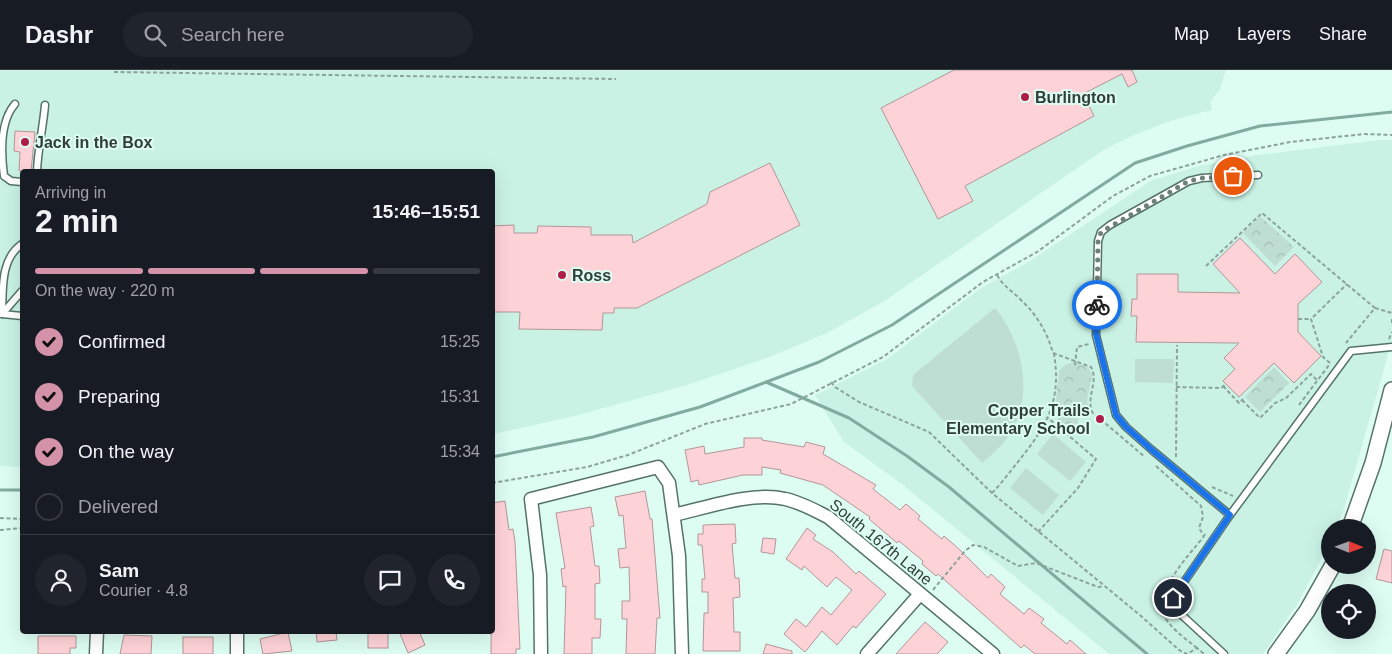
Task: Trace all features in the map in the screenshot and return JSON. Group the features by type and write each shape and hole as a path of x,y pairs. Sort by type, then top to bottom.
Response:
{"street":[{"path":"1353,519 1372,463 1392,390"},
{"path":"542,654 540,575 531,499 658,467 670,483 679,556 682,654"},
{"name":"South 167th Lane","path":"674,515 741,500 784,498 807,506 828,517 993,654"},
{"path":"1276,654 1308,611 1328,574"},
{"path":"867,654 923,597"},
{"path":"96,654 97,634"},
{"path":"237,634 237,654"}],"lane":[{"path":"15,104 6,112 2,124 3,164 4,176 12,182 20,182"},
{"path":"37,169 39,142 45,122 44,105"},
{"path":"1230,515 1120,421 1116,415 1096,334 1098,250 1101,232 1189,181 1202,178 1258,175"},
{"path":"2,314 4,267 20,246"},
{"path":"2,314 20,293"},
{"path":"2,314 20,316"},
{"path":"1224,654 1172,606 1176,592 1230,515 1351,351 1392,347"}],"path":[{"path":"114,72 616,79"},
{"path":"495,482 587,466 628,455 705,424 792,404 831,382 883,357 956,301 1037,252 1113,196 1150,176 1171,168 1224,155 1290,142 1364,134 1392,135"},
{"path":"1206,266 1262,212 1375,308 1392,313"},
{"path":"992,493 1038,438 1048,418 1056,389 1054,353 1044,330 1034,314 1004,285 997,275"},
{"path":"1298,319 1311,319 1347,284"},
{"path":"1341,349 1375,308"},
{"path":"1311,319 1323,356 1330,363"},
{"path":"1392,319 1392,325"},
{"path":"1075,365 1077,347 1091,343 1098,344"},
{"path":"1177,345 1175,457 1183,463"},
{"path":"1054,353 1087,364 1094,372 1090,402 1091,410"},
{"path":"1294,412 1336,356"},
{"path":"1223,386 1239,403 1242,400 1260,418 1275,403 1286,398 1311,374 1317,380"},
{"path":"831,382 834,387 859,402 929,432 992,493 1182,653 1187,654 1197,648 1204,654"},
{"path":"1176,387 1223,386 1226,384"},
{"path":"1084,407 1089,411 1091,410 1147,459"},
{"path":"1038,532 1078,488 1096,459 1048,418"},
{"path":"1155,465 1198,502 1204,513 1200,532 1204,536 1208,530"},
{"path":"1205,482 1213,488 1233,496 1223,509"},
{"path":"0,518 20,519"},
{"path":"0,530 20,528"},
{"path":"923,597 965,551 973,545 984,547 1018,566 1036,563 1098,587 1104,586"}],"shaded area":[{"path":"0,70 1226,70 1220,89 1210,102 1212,110 1173,120 1134,135 1105,149 886,300 827,333 767,358 687,385 575,416 495,434 495,169 20,169 20,467 0,466"},
{"name":"Copper Trails Elementary School","path":"1392,140 1392,341 1343,512 1340,519 1321,519 1321,559 1298,603 1263,654 1109,654 903,485 844,442 815,395 887,359 981,288 1030,261 1152,180 1199,166 1257,155"}],"green space":[{"path":"1260,216 1294,247 1275,266 1243,233"},
{"path":"995,308 1014,339 1023,374 1023,392 1020,410 1014,427 1002,445 982,463 912,386 913,375"},
{"path":"1135,359 1174,359 1173,383 1135,382"},
{"path":"1073,362 1088,367 1092,375 1087,400 1088,409 1086,411 1083,409 1072,436 1060,426 1055,409 1059,371 1065,365"},
{"path":"1274,367 1289,383 1260,412 1245,397"},
{"path":"1053,434 1086,462 1070,481 1037,454"},
{"path":"1026,468 1059,495 1043,515 1010,488"}],"building":[{"path":"954,70 1132,70 1137,82 1128,87 1122,74 1083,94 1094,116 965,186 973,201 938,219 881,108"},
{"name":"Jack in the Box","path":"15,131 35,132 31,169 20,169 19,171 20,152 14,151"},
{"path":"770,163 800,225 637,308 614,308 614,313 603,313 602,330 519,329 520,312 495,312 495,226 514,225 514,233 537,233 538,226 591,227 591,235 632,235 633,243 707,204 710,192"},
{"path":"1240,238 1275,274 1295,254 1322,282 1298,304 1298,332 1321,356 1294,383 1274,363 1239,397 1223,381 1235,369 1224,358 1239,343 1136,342 1137,316 1131,316 1132,299 1137,299 1137,274 1178,274 1178,292 1240,293 1213,264"},
{"path":"744,438 762,438 762,440 804,447 806,442 825,447 823,454 876,485 873,489 900,510 906,504 920,516 918,519 942,539 944,536 988,578 991,574 1005,587 1000,594 1024,614 1029,608 1044,619 1041,623 1067,644 1070,640 1086,654 1035,654 1024,645 1021,648 938,574 936,576 922,564 923,561 899,541 897,543 869,519 870,517 823,485 780,473 781,470 762,467 762,475 743,475 699,485 698,480 691,482 685,450 704,446 705,454 744,447"},
{"path":"645,491 650,519 652,519 660,618 657,618 655,654 626,654 627,619 622,619 622,601 630,601 629,567 620,568 618,549 626,548 623,515 619,516 615,497"},
{"path":"505,501 509,530 513,529 515,542 520,649 516,649 516,654 491,654 491,634 495,634 495,503"},
{"path":"591,507 594,526 590,527 595,566 599,566 600,583 595,584 595,619 601,619 600,638 592,638 592,654 564,654 566,586 563,587 561,569 565,568 556,513"},
{"path":"735,524 736,543 732,544 735,578 739,578 740,597 733,598 734,632 740,632 740,651 703,651 704,613 708,613 708,592 702,592 702,579 705,579 702,545 698,545 698,534 703,534 703,525"},
{"path":"807,528 816,535 813,539 833,552 856,574 859,571 886,594 856,628 853,626 837,645 822,631 805,652 784,634 796,619 806,627 822,607 831,615 852,590 836,577 827,587 804,566 802,570 786,559"},
{"path":"763,538 776,539 774,554 761,552"},
{"path":"1384,549 1392,551 1392,583 1376,579"},
{"path":"925,622 948,642 937,654 896,654"},
{"path":"288,634 292,651 263,654 260,639"},
{"path":"316,634 336,634 337,640 317,642"},
{"path":"368,634 388,634 388,648 368,648"},
{"path":"400,634 420,634 425,645 408,653"},
{"path":"124,635 152,636 151,654 120,654"},
{"path":"38,636 76,636 76,648 70,648 70,654 38,654"},
{"path":"183,637 213,637 213,654 183,654"},
{"path":"766,644 792,651 792,654 763,654"}],"waterway":[{"path":"495,456 593,437 700,407 819,362 892,325 1135,163 1187,146 1260,126 1392,112"},
{"path":"766,382 849,418 907,456 949,487 1147,654"},
{"path":"0,490 20,490"}],"way so far":[{"path":"1097,305 1098,241 1101,232 1110,225 1189,181 1202,178 1233,176"}],"place":[{"name":"Burlington","path":"1025,97"},
{"name":"Jack in the Box","path":"25,142"},
{"name":"Ross","path":"562,275"},
{"name":"Copper Trails Elementary School","path":"1100,419"}],"route":[{"path":"1097,305 1096,334 1116,415 1126,427 1152,450 1230,515 1173,598"}]}
